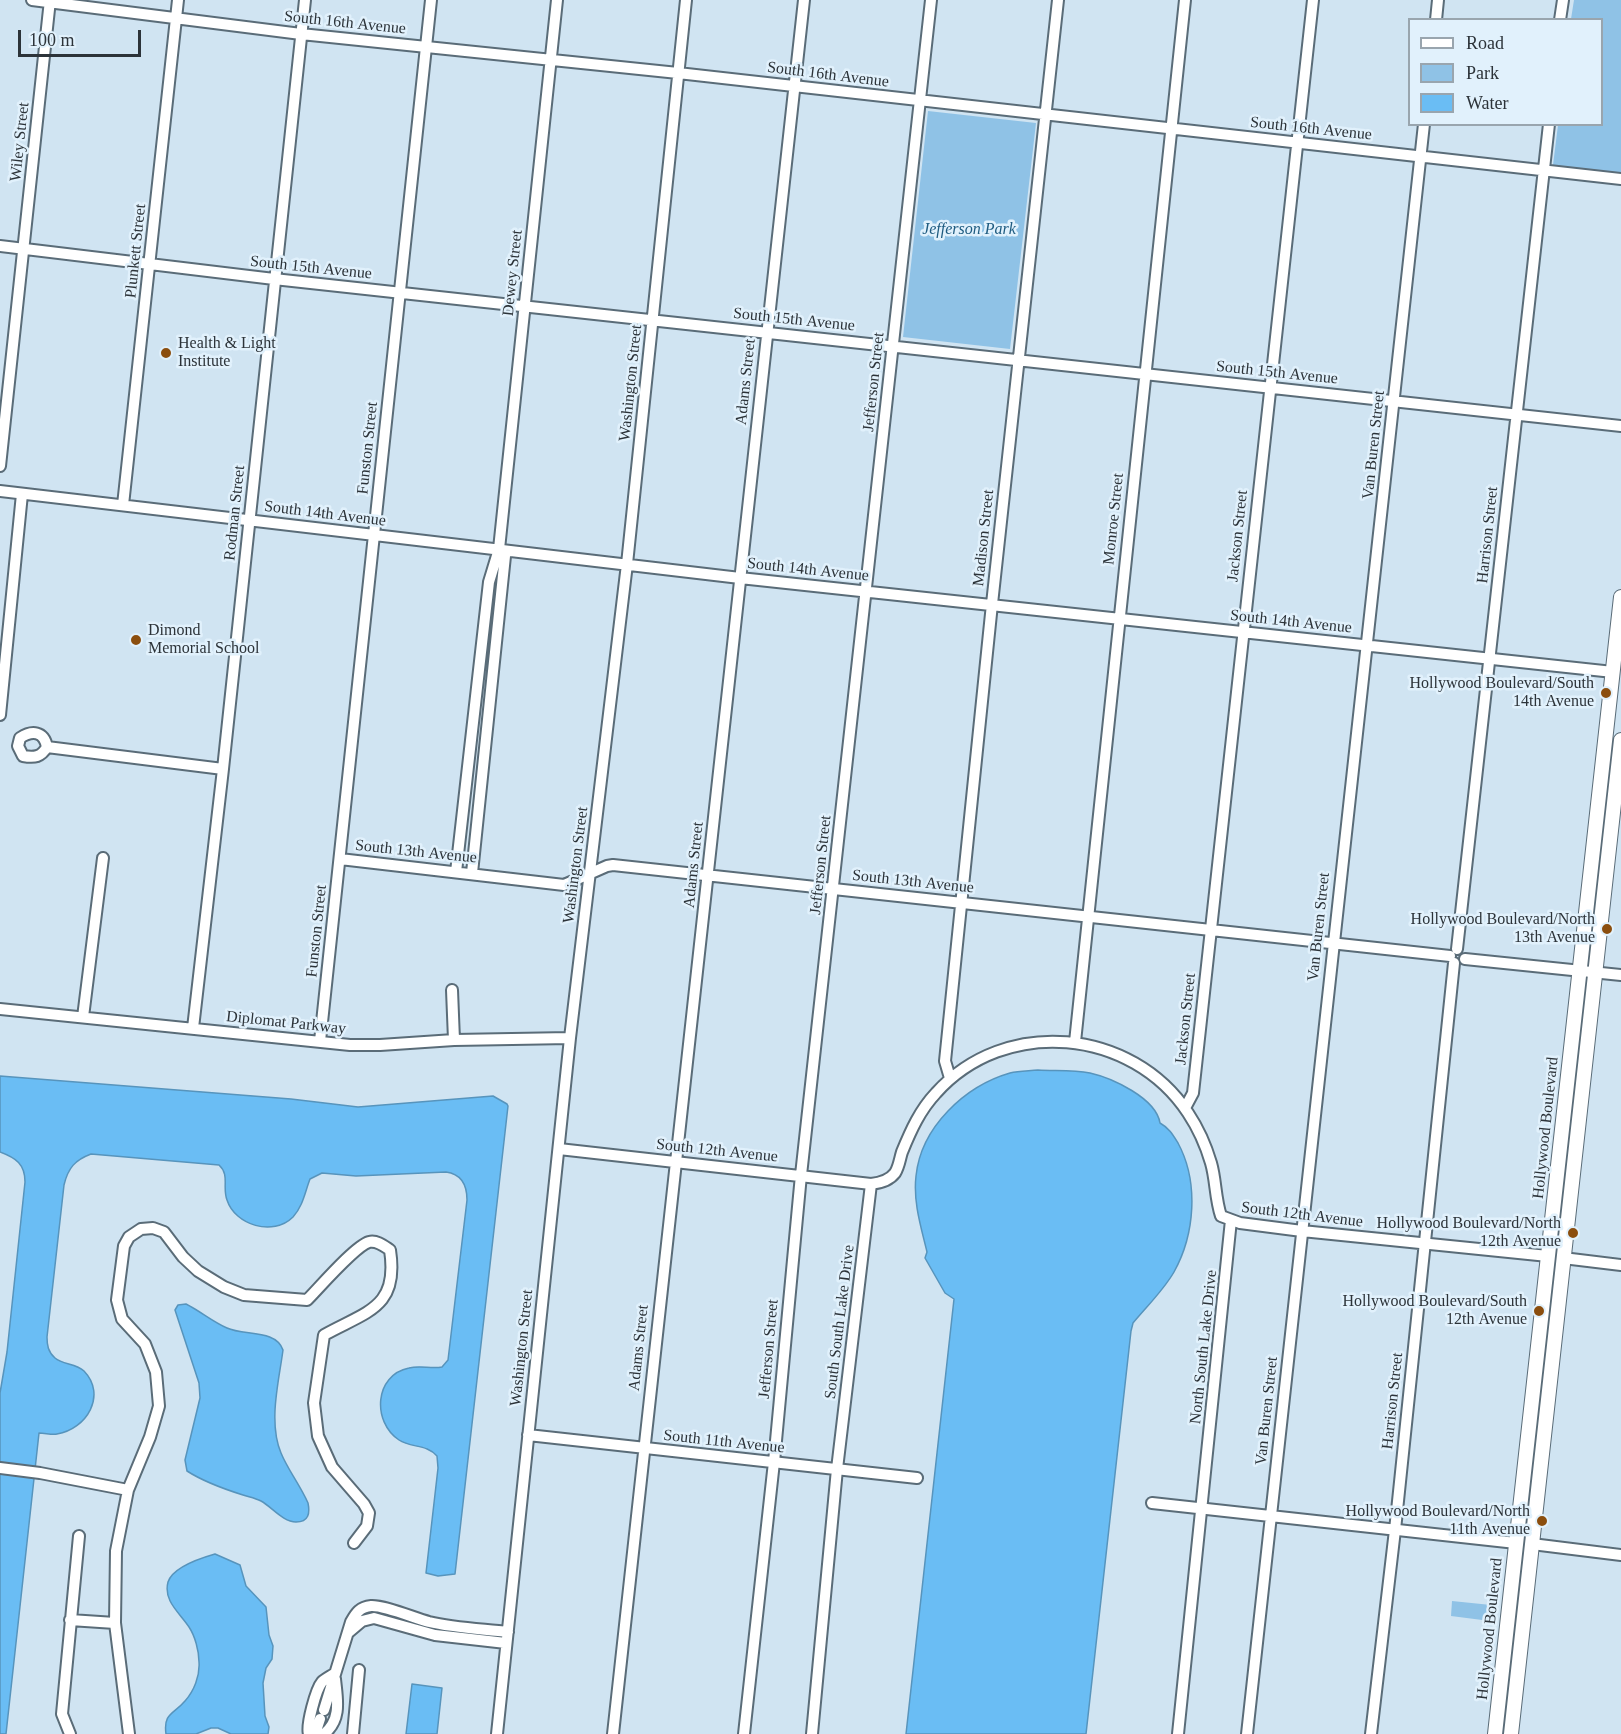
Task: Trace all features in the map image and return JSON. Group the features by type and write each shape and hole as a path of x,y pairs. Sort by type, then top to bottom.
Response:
{"main road":[{"name":"Hollywood Boulevard","path":"1496,1734 1621,597"},
{"name":"Hollywood Boulevard","path":"1511,1734 1621,740"},
{"path":"1522,1494 1525,1519 1532,1544"},
{"path":"1516,1543 1527,1578"}],"street":[{"name":"South 16th Avenue","path":"32,0 302,34 1298,141 1621,179"},
{"name":"Plunkett Street","path":"123,505 178,0"},
{"name":"Rodman Street","path":"193,1028 224,769 305,0"},
{"name":"Funston Street","path":"320,1041 431,0"},
{"name":"Dewey Street","path":"456,872 489,582 499,549 557,0"},
{"name":"Washington Street","path":"497,1734 570,1038 627,564 686,0"},
{"name":"Adams Street","path":"613,1734 804,0"},
{"name":"Jefferson Street","path":"744,1734 774,1462 801,1175 931,0"},
{"name":"Madison Street","path":"950,1078 945,1061 1058,0"},
{"name":"Monroe Street","path":"1075,1041 1185,0"},
{"name":"Jackson Street","path":"1185,1108 1193,1094 1313,0"},
{"path":"1436,18 1438,0"},
{"path":"1560,18 1563,0"},
{"name":"Wiley Street","path":"0,466 50,1"},
{"name":"Van Buren Street","path":"1247,1734 1332,944 1424,126"},
{"name":"Harrison Street","path":"1371,1734 1549,126"},
{"name":"South 15th Avenue","path":"0,246 400,293 1621,426"},
{"name":"South 14th Avenue","path":"0,491 740,578 1613,672"},
{"path":"0,715 22,494"},
{"name":"Dewey Street","path":"472,873 505,556 499,549"},
{"path":"47,747 224,769"},
{"path":"83,1017 103,858"},
{"name":"South 13th Avenue","path":"340,859 564,885 613,865 1621,975"},
{"path":"452,990 454,1040"},
{"name":"Diplomat Parkway","path":"0,1009 380,1045 454,1040 570,1038"},
{"path":"871,1184 885,1182 895,1173 919,1114 950,1078 971,1064 1016,1045 1075,1041 1115,1054 1149,1072 1175,1094 1196,1127 1211,1163 1216,1201 1221,1216 1232,1220"},
{"name":"South 12th Avenue","path":"559,1149 871,1184"},
{"name":"South South Lake Drive","path":"812,1734 837,1469 871,1184"},
{"name":"South 12th Avenue","path":"1232,1220 1302,1231 1548,1256"},
{"name":"North South Lake Drive","path":"1178,1734 1232,1220"},
{"path":"129,1734 115,1623 116,1551 128,1490 150,1437 159,1406 156,1372 145,1344 122,1319 117,1300 124,1246 129,1236 141,1229 153,1228 164,1232 183,1257 198,1271 224,1287 244,1295 307,1300 357,1249 369,1242 380,1243 390,1250 393,1269 387,1296 377,1306 324,1335 314,1403 318,1436 332,1467 369,1513 367,1526 354,1543"},
{"path":"1563,1258 1621,1265"},
{"name":"South 11th Avenue","path":"528,1435 917,1478"},
{"path":"0,1468 40,1473 128,1490"},
{"path":"1152,1503 1516,1543"},
{"path":"70,1734 62,1714 79,1536"},
{"path":"1532,1544 1621,1555"},
{"path":"315,1734 356,1612 374,1606 432,1623 507,1638"},
{"path":"70,1620 115,1623"},
{"path":"352,1734 359,1670"},
{"path":"309,1734 307,1728 321,1683 334,1673"},
{"path":"324,1734 330,1728 337,1713 334,1673"},
{"path":"497,1734 502,1734"}],"green space":[{"path":"1574,0 1621,0 1621,175 1561,168 1553,165 1558,126 1603,126 1603,18 1571,18"},
{"name":"Jefferson Park","path":"928,111 1036,123 1010,349 903,337"},
{"path":"1452,1601 1491,1605 1490,1621 1451,1616"}],"water":[{"path":"1038,1070 1090,1073 1121,1084 1150,1105 1160,1123 1168,1129 1178,1143 1185,1158 1192,1191 1190,1225 1174,1272 1133,1323 1131,1331 1086,1734 906,1734 954,1299 945,1293 925,1258 927,1252 917,1205 916,1176 926,1141 936,1125 962,1098 993,1079 1010,1073"},
{"path":"0,1076 291,1099 358,1107 493,1096 507,1104 455,1574 438,1576 426,1573 438,1468 437,1456 429,1450 399,1440 390,1432 384,1422 381,1400 383,1389 397,1372 413,1367 442,1367 448,1360 467,1200 462,1181 456,1175 446,1172 356,1176 322,1173 310,1179 301,1204 293,1217 285,1223 265,1227 246,1222 231,1209 226,1195 224,1173 219,1165 91,1154 73,1165 64,1185 47,1337 48,1348 55,1358 84,1371 91,1380 94,1390 93,1400 85,1418 68,1431 57,1434 39,1433 6,1734 0,1734 0,1393 7,1352 25,1176 18,1162 0,1152"},
{"path":"186,1304 227,1328 274,1339 283,1350 275,1428 281,1453 308,1503 309,1513 306,1519 300,1522 287,1520 261,1501 214,1485 187,1471 185,1460 200,1398 199,1383 175,1310 178,1305"},
{"path":"215,1554 240,1565 246,1586 266,1607 269,1635 273,1646 272,1659 266,1668 263,1683 268,1734 231,1734 218,1728 211,1728 196,1734 166,1734 166,1722 170,1714 191,1693 196,1683 199,1667 195,1639 170,1601 168,1582 181,1568"},
{"path":"412,1684 442,1688 437,1734 406,1734"}],"place":[{"name":"Health & Light Institute","path":"166,353"},
{"name":"Dimond Memorial School","path":"136,640"},
{"name":"Hollywood Boulevard/South 14th Avenue","path":"1606,693"},
{"name":"Hollywood Boulevard/North 13th Avenue","path":"1607,929"},
{"name":"Hollywood Boulevard/North 12th Avenue","path":"1573,1233"},
{"name":"Hollywood Boulevard/South 12th Avenue","path":"1539,1311"},
{"name":"Hollywood Boulevard/North 11th Avenue","path":"1542,1521"}]}
